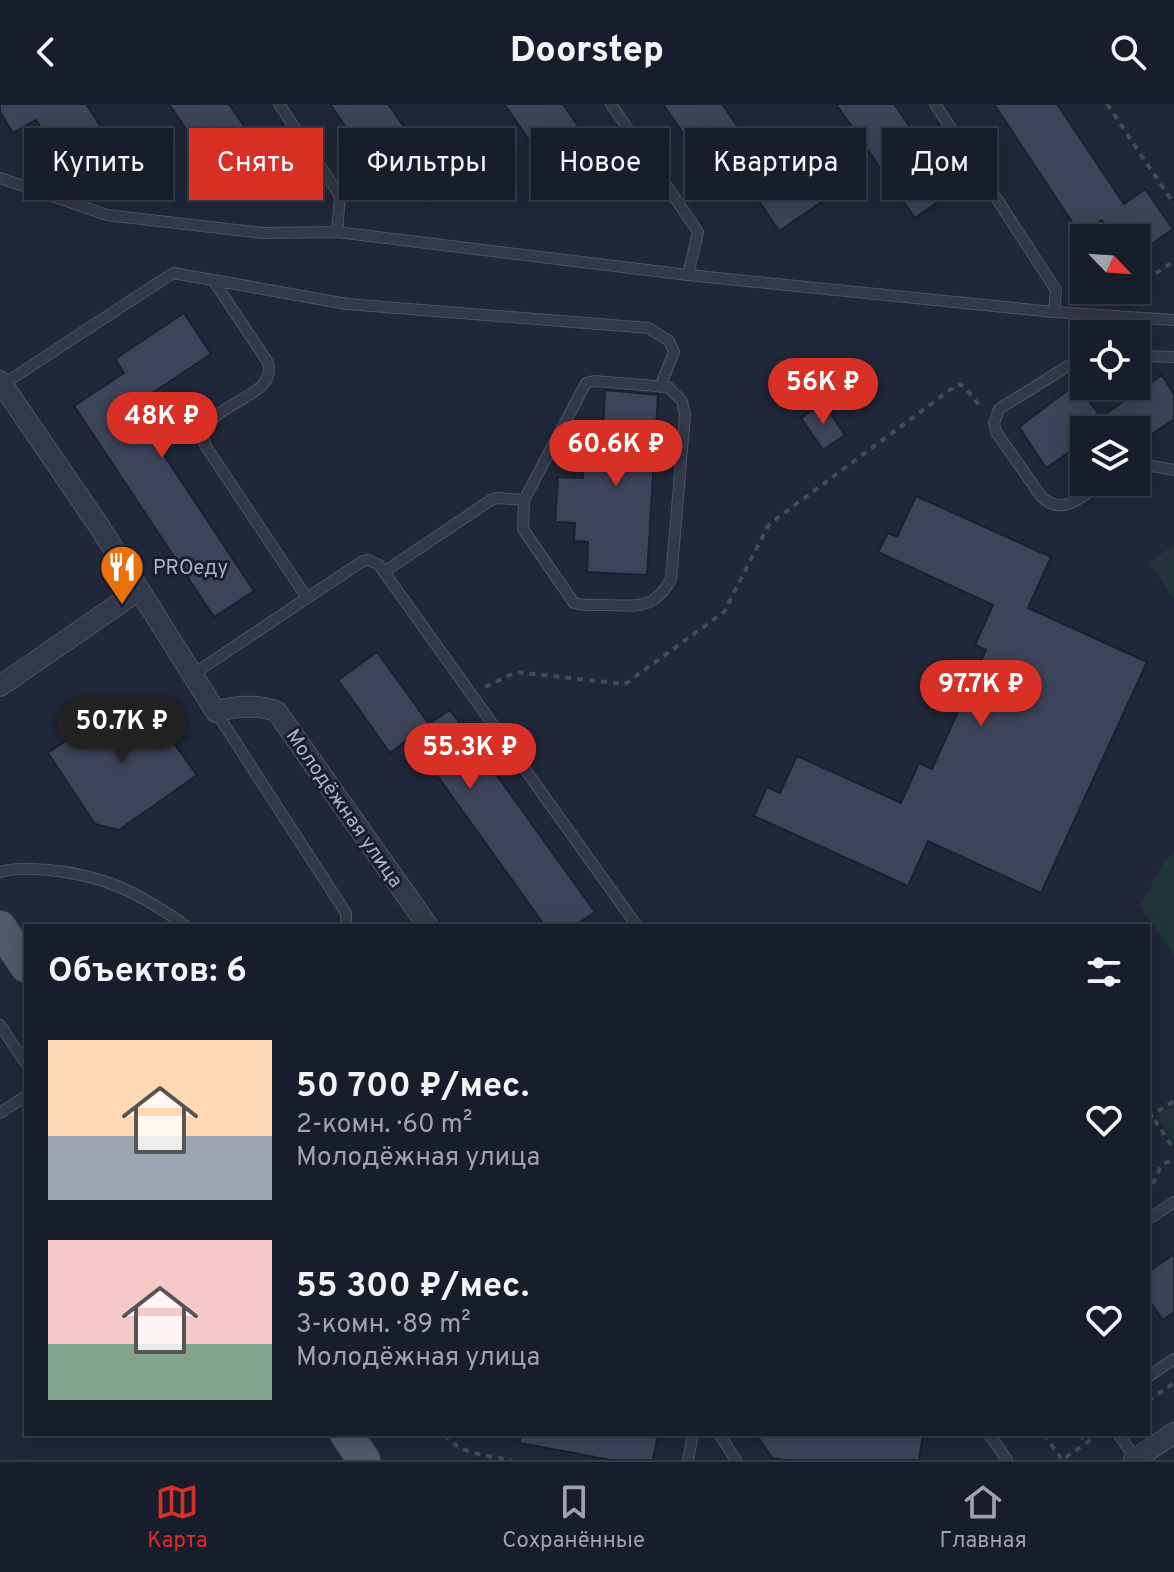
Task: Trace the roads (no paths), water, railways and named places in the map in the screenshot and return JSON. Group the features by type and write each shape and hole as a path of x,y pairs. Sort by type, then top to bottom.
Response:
{"main road":[{"path":"0,927 24,962"},
{"path":"347,1436 364,1460"}],"street":[{"path":"1,383 216,712"},
{"path":"0,686 139,590"},
{"name":"Молодёжная улица","path":"216,712 228,708 270,709 277,712 427,924"},
{"path":"1135,1460 1174,1433"}],"lane":[{"path":"279,104 340,196 337,232"},
{"path":"611,104 698,232 688,275"},
{"path":"935,104 1056,290 1054,312"},
{"path":"0,178 107,215 262,233 337,232 688,275 1054,312 1174,320"},
{"path":"1,383 173,273 347,304 649,328 669,341 674,352 660,387"},
{"path":"213,280 270,369 262,385 212,419 205,426 202,436 307,598"},
{"path":"1150,356 1174,357"},
{"path":"1070,365 999,409 994,423 996,432 1041,496 1050,503 1064,506 1082,496"},
{"path":"594,381 668,387 677,393 685,415 671,579 659,596 640,606 574,603 523,529 524,500 582,386 594,381"},
{"path":"1150,466 1174,470"},
{"path":"384,572 491,500 524,500"},
{"path":"192,675 363,561 374,561 636,924"},
{"path":"216,712 346,913 346,924"},
{"path":"0,872 16,867 98,877 154,903 183,924"},
{"path":"0,1025 24,1061"},
{"path":"0,1113 24,1097"},
{"path":"1150,1217 1174,1202"},
{"path":"1150,1376 1174,1359"},
{"path":"688,1460 693,1436"},
{"path":"720,1436 736,1460"},
{"path":"990,1436 1004,1456 991,1460"},
{"path":"1119,1436 1135,1460"}],"place":[{"name":"PROеду","path":"122,606"}]}
